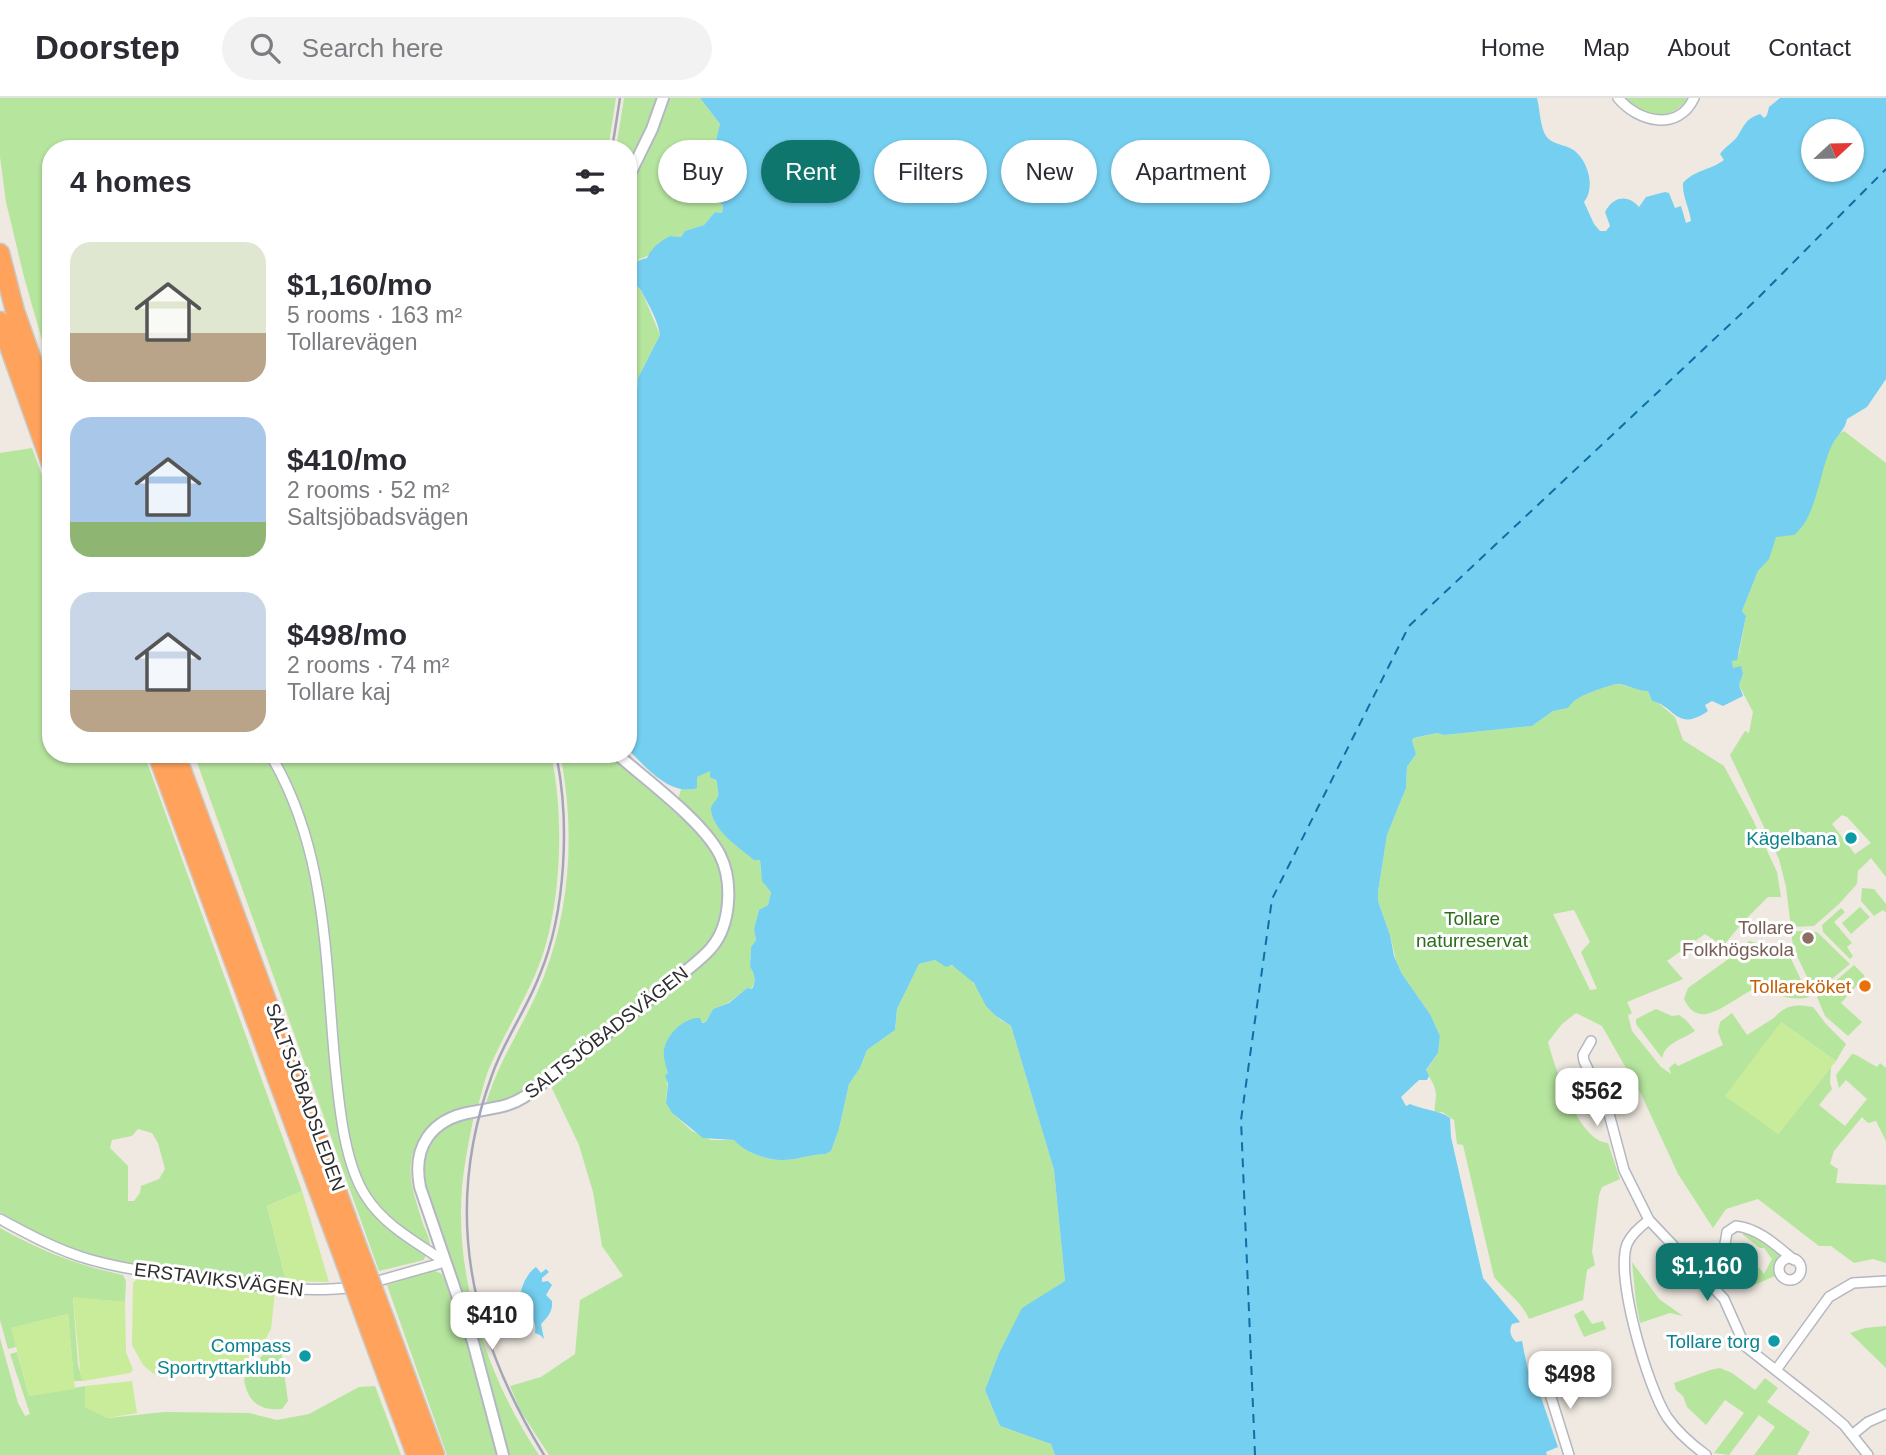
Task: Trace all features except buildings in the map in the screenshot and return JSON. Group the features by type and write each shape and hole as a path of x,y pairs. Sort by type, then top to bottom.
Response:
{"highway":[{"path":"0,253 15,311 42,388"},
{"path":"0,321 42,439"},
{"name":"SALTSJÖBADSLEDEN","path":"160,763 379,1328 435,1455"},
{"name":"SALTSJÖBADSLEDEN","path":"179,763 354,1262"},
{"name":"SALTSJÖBADSLEDEN","path":"379,1328 416,1455"}],"street":[{"path":"637,160 663,98"},
{"path":"1618,98 1634,113 1660,121 1684,113 1694,98"},
{"path":"275,763 296,803 308,838 317,878 338,1096 356,1174 367,1198 390,1223 445,1262"},
{"name":"SALTSJÖBADSVÄGEN","path":"503,1455 474,1342 427,1213 417,1175 418,1155 431,1132 438,1126 461,1114 506,1107 524,1097 703,955 712,947 720,932 728,901 728,885 720,854 698,828 627,763"},
{"path":"1591,1041 1583,1055 1584,1061 1608,1110 1624,1170 1648,1220 1724,1299 1745,1346 1825,1409 1868,1455"},
{"name":"ERSTAVIKSVÄGEN","path":"0,1219 40,1241 86,1259 132,1269 254,1286 324,1292 355,1287 445,1262"},
{"path":"1648,1220 1630,1239 1625,1256 1624,1270 1631,1318 1664,1413 1686,1441 1706,1455"},
{"path":"1702,1275 1722,1256 1726,1250 1727,1233 1735,1226 1761,1234 1794,1260"},
{"path":"1776,1370 1829,1297 1853,1283 1886,1281"},
{"path":"1550,1370 1550,1394 1569,1455"},
{"path":"1852,1435 1868,1422 1886,1414"}],"green space":[{"path":"0,98 616,98 609,140 42,140 42,340 6,202 0,157"},
{"path":"624,98 657,98 653,114 637,147 637,140 617,140"},
{"path":"669,98 700,98 720,124 716,140 658,140 658,203 720,203 723,205 722,213 715,212 704,225 685,231 681,237 670,236 648,256 639,259 637,266 637,168 666,111"},
{"path":"1622,98 1689,98 1673,112 1656,116 1638,111"},
{"path":"637,286 660,335 638,378 637,391"},
{"path":"1844,431 1886,463 1886,877 1871,858 1858,871 1857,884 1814,926 1791,927 1779,859 1730,755 1745,731 1749,733 1753,712 1739,685 1743,674 1733,668 1732,661 1739,654 1746,616 1742,611 1758,571 1769,557 1776,537 1808,516 1830,439","holes":["1842,815 1871,843 1855,854 1832,824"]},
{"path":"32,448 42,475 42,763 147,763 302,1191 267,1206 286,1281 162,1270 100,1258 42,1237 0,1212 0,453","holes":["138,1129 152,1133 158,1143 165,1169 159,1179 141,1186 134,1201 128,1201 128,1166 110,1148 112,1140 132,1136"]},
{"name":"Tollare naturreservat","path":"1615,684 1648,691 1652,701 1675,717 1683,740 1724,766 1777,872 1781,897 1768,897 1723,946 1705,934 1667,961 1683,979 1627,1002 1632,1013 1628,1015 1632,1031 1661,1067 1671,1074 1669,1068 1675,1063 1678,1066 1723,1045 1718,1032 1720,1022 1732,1013 1747,1035 1787,1008 1797,1005 1813,1007 1846,1044 1836,1061 1781,1022 1778,1134 1831,1067 1832,1089 1819,1105 1845,1126 1867,1099 1846,1080 1839,1088 1836,1075 1852,1054 1877,1067 1880,1063 1886,1068 1886,1141 1876,1121 1868,1123 1862,1117 1834,1151 1830,1164 1838,1169 1836,1183 1886,1185 1886,1263 1873,1259 1854,1263 1831,1246 1819,1246 1758,1199 1726,1209 1713,1228 1678,1174 1642,1096 1602,1026 1576,1013 1562,1024 1548,1042 1569,1102 1587,1130 1597,1139 1608,1143 1620,1179 1602,1187 1599,1195 1592,1252 1595,1265 1587,1270 1583,1300 1529,1319 1518,1302 1494,1277 1463,1145 1457,1144 1454,1120 1442,1112 1435,1113 1436,1094 1426,1071 1438,1053 1440,1036 1430,1014 1402,974 1378,901 1378,892 1387,835 1406,788 1407,767 1416,754 1412,739 1437,733 1444,735 1532,726 1553,711 1567,708 1582,696","holes":["1574,910 1590,942 1581,952 1597,989 1590,990 1553,914"]},
{"path":"197,763 552,763 558,807 558,866 556,895 544,951 524,999 488,1071 478,1106 458,1110 439,1119 429,1128 414,1151 411,1162 412,1186 430,1243 424,1260 379,1271"},
{"path":"562,763 619,763 705,839 713,853 721,879 719,917 710,945 516,1098 485,1107 497,1073 544,976 560,922 569,838"},
{"path":"710,770 718,789 718,797 711,808 717,826 730,840 760,860 761,873 771,891 768,905 759,910 754,929 756,940 751,947 750,967 754,981 751,989 747,988 728,1003 713,1009 706,1022 680,1026 664,1048 668,1073 666,1103 672,1113 692,1131 711,1140 734,1140 743,1148 761,1156 785,1160 826,1154 831,1151 839,1129 849,1084 860,1068 867,1050 895,1030 897,1009 919,964 935,960 961,970 996,1016 1011,1026 1054,1170 1065,1281 1022,1309 999,1353 985,1390 1000,1426 1051,1444 1055,1455 549,1455 520,1410 510,1386 541,1377 575,1354 580,1300 623,1276 602,1246 593,1192 579,1145 550,1084 718,951 727,935 734,889 730,868 677,803 681,789 691,790 697,777"},
{"path":"1862,888 1874,889 1886,904 1886,913 1883,910 1874,916 1861,901"},
{"path":"1860,907 1870,917 1851,934 1842,923"},
{"path":"1841,908 1845,912 1834,922 1852,943 1847,947 1853,956 1850,959 1823,932 1822,925"},
{"path":"1817,932 1850,964 1815,993 1794,950 1791,933"},
{"path":"1749,941 1765,945 1769,952 1786,948 1809,997 1786,997 1765,986 1754,989 1710,1013 1700,1014 1691,1010 1684,999 1688,988"},
{"path":"1854,965 1865,976 1841,1003 1862,1022 1848,1036 1825,1016 1817,997"},
{"path":"1656,1009 1672,1016 1679,1015 1695,1031 1667,1048 1662,1058 1636,1024 1636,1019"},
{"path":"1781,1022 1836,1061 1778,1134 1725,1096"},
{"path":"474,1115 461,1198 466,1274 482,1338 493,1369 522,1428 539,1455 507,1455 423,1176 428,1152 436,1136 451,1125"},
{"path":"302,1191 329,1282 286,1281 267,1206"},
{"path":"0,1228 60,1256 123,1275 126,1281 125,1302 73,1298 78,1365 83,1381 74,1381 68,1314 12,1328 16,1347 8,1349 0,1320"},
{"path":"1749,1232 1779,1255 1773,1270 1775,1276 1754,1285 1741,1274 1746,1269 1729,1249 1733,1243 1740,1254 1747,1253 1764,1274 1772,1259 1764,1248 1760,1248 1742,1234"},
{"path":"1632,1262 1659,1299 1683,1316 1670,1313 1640,1323"},
{"path":"433,1270 442,1274 469,1344 497,1455 447,1455 387,1285"},
{"path":"137,1279 275,1292 271,1329 248,1363 154,1374 143,1365 132,1345 133,1283"},
{"path":"73,1297 125,1302 126,1352 133,1370 130,1373 83,1381 81,1379"},
{"path":"1583,1310 1592,1324 1603,1321 1606,1329 1584,1337 1574,1315"},
{"path":"68,1314 75,1389 29,1396 11,1328"},
{"path":"1886,1326 1886,1368 1850,1333"},
{"path":"0,1338 18,1403 25,1416 30,1414 10,1354 17,1352 29,1396 85,1386 85,1407 108,1418 164,1412 249,1413 277,1420 309,1414 359,1387 375,1386 401,1455 0,1455"},
{"path":"275,1344 281,1350 288,1401 282,1409 267,1408 255,1403 248,1393 244,1379 252,1365"},
{"path":"1720,1368 1732,1373 1755,1390 1765,1378 1778,1388 1767,1402 1810,1432 1797,1455 1754,1455 1775,1427 1759,1415 1729,1455 1714,1453 1744,1413 1725,1400 1706,1425 1687,1407 1674,1383"},
{"path":"132,1381 137,1413 107,1418 85,1407 85,1386"}],"water":[{"path":"700,98 1537,98 1546,136 1553,142 1573,149 1581,157 1590,183 1584,202 1594,224 1600,231 1606,231 1610,226 1605,212 1616,200 1630,200 1639,207 1646,197 1665,192 1669,193 1675,208 1681,206 1686,223 1691,221 1683,183 1692,175 1724,160 1720,154 1737,137 1746,123 1760,114 1764,118 1769,107 1780,98 1886,98 1886,379 1867,407 1847,419 1833,443 1813,504 1802,527 1794,535 1776,537 1769,559 1758,571 1742,611 1746,616 1737,660 1732,661 1733,668 1741,666 1743,674 1739,685 1743,696 1723,706 1712,701 1705,705 1708,711 1697,717 1683,719 1652,701 1648,691 1615,684 1582,696 1568,708 1553,711 1532,726 1444,735 1437,733 1414,738 1412,740 1416,754 1407,767 1406,788 1387,835 1378,901 1402,974 1430,1014 1440,1036 1438,1053 1426,1070 1429,1076 1427,1080 1419,1080 1401,1097 1406,1106 1410,1104 1450,1118 1451,1137 1483,1278 1520,1322 1512,1324 1512,1338 1516,1342 1522,1341 1528,1371 1532,1371 1558,1447 1546,1452 1547,1455 1055,1455 1051,1444 1000,1426 985,1390 999,1353 1022,1308 1065,1281 1054,1170 1011,1026 986,1006 974,983 952,965 946,967 935,960 919,964 897,1009 895,1030 867,1050 860,1068 849,1084 839,1129 831,1151 826,1154 785,1160 767,1158 749,1151 734,1140 703,1138 672,1113 666,1103 668,1083 665,1076 668,1073 664,1056 665,1044 672,1033 688,1020 700,1018 702,1023 706,1022 713,1009 729,1003 747,988 752,989 754,978 750,967 751,947 756,940 754,929 759,910 768,905 771,892 762,881 760,860 754,860 728,839 713,819 711,809 718,792 716,780 710,777 710,771 697,777 697,788 687,790 668,784 637,759 637,391 638,378 660,335 653,314 637,286 637,262 647,258 654,248 670,236 681,237 685,231 704,225 715,212 722,213 723,205 720,203 747,203 747,140 716,140 720,124"},
{"path":"536,1267 541,1273 546,1269 549,1272 542,1278 542,1282 548,1281 552,1285 546,1295 552,1301 552,1308 541,1324 544,1339 535,1333 532,1318 530,1316 526,1321 522,1316 519,1301 523,1285"}],"ferry route":[{"path":"1255,1455 1241,1120 1272,899 1409,626 1758,298 1886,169"}],"railway":[{"path":"613,140 620,98"},
{"path":"544,1455 518,1410 482,1317 472,1271 467,1223 469,1175 477,1125 497,1062 535,987 555,923 564,836 557,763"}],"place":[{"name":"Kägelbana","path":"1851,838"},
{"name":"Tollare Folkhögskola","path":"1808,938"},
{"name":"Tollareköket","path":"1865,986"},
{"name":"Tollare torg","path":"1774,1341"},
{"name":"Compass Sportryttarklubb","path":"305,1356"}]}
